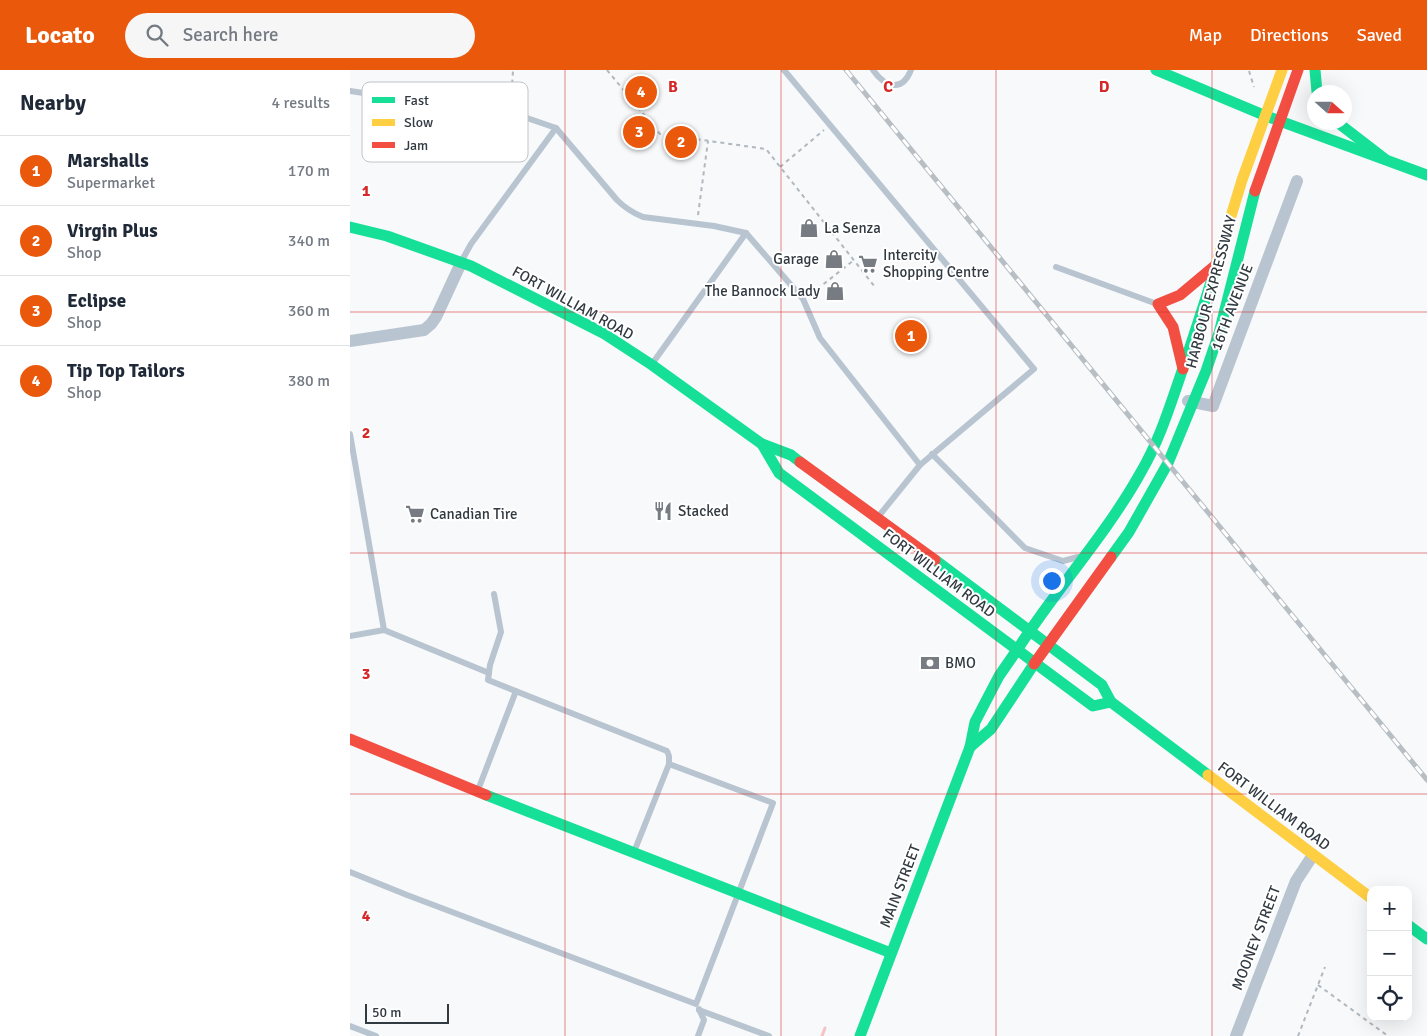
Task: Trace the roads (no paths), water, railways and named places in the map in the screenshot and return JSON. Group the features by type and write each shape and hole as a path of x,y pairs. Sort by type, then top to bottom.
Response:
{"main road":[{"path":"1156,70 1266,116 1427,175"},
{"name":"HARBOUR EXPRESSWAY","path":"1017,650 1039,616 1107,526 1141,473 1158,440 1174,398 1242,180 1282,70"},
{"name":"HARBOUR EXPRESSWAY","path":"1034,664 1129,532 1168,463 1195,402 1219,333 1252,200 1298,70"},
{"path":"1315,70 1316,85"},
{"path":"1347,130 1385,159"},
{"name":"FORT WILLIAM ROAD","path":"350,227 387,236 472,266 603,333 652,365 762,444 790,455 1030,630 1102,685 1111,702 1367,895"},
{"path":"1183,370 1173,327 1158,304 1180,295 1217,264"},
{"name":"FORT WILLIAM ROAD","path":"762,444 779,473 1034,664 1093,706 1111,702"},
{"name":"MAIN STREET","path":"860,1036 970,748 975,722 999,676 1017,650"},
{"name":"MAIN STREET","path":"970,748 992,729 1034,664"},
{"path":"350,739 477,792 891,953"},
{"path":"1412,928 1427,939"}],"street":[{"name":"16TH AVENUE","path":"1174,398 1212,406 1297,181"},
{"path":"350,341 424,330 436,317 461,262"},
{"name":"MOONEY STREET","path":"1236,1036 1296,881 1313,855"}],"lane":[{"path":"784,70 1034,369 920,465 877,519"},
{"path":"873,70 878,77 888,84 895,86 903,83 911,70"},
{"path":"528,118 556,128 624,208 643,217 746,233 803,299 820,338 920,465"},
{"path":"461,262 471,244 556,128"},
{"path":"652,365 746,233"},
{"path":"1056,267 1158,304"},
{"path":"350,434 384,630"},
{"path":"932,454 1025,548 1063,561 1084,556"},
{"path":"494,594 501,632 488,673 488,680 667,751 669,764 634,853"},
{"path":"350,636 384,630 488,673"},
{"path":"477,792 516,691"},
{"path":"669,764 773,803 698,1007 704,1020 698,1036"},
{"path":"350,872 769,1036"},
{"path":"350,1026 376,1036"}],"waterway":[{"path":"822,1036 825,1028"}],"railway":[{"path":"846,70 1427,780"}],"place":[{"name":"Tip Top Tailors","path":"641,92"},
{"name":"Eclipse","path":"639,132"},
{"name":"Virgin Plus","path":"681,142"},
{"name":"La Senza","path":"809,228"},
{"name":"Garage","path":"834,259"},
{"name":"Intercity Shopping Centre","path":"868,264"},
{"name":"The Bannock Lady","path":"835,291"},
{"name":"Marshalls","path":"911,336"},
{"name":"Stacked","path":"663,511"},
{"name":"Canadian Tire","path":"415,514"},
{"name":"BMO","path":"930,663"}]}
